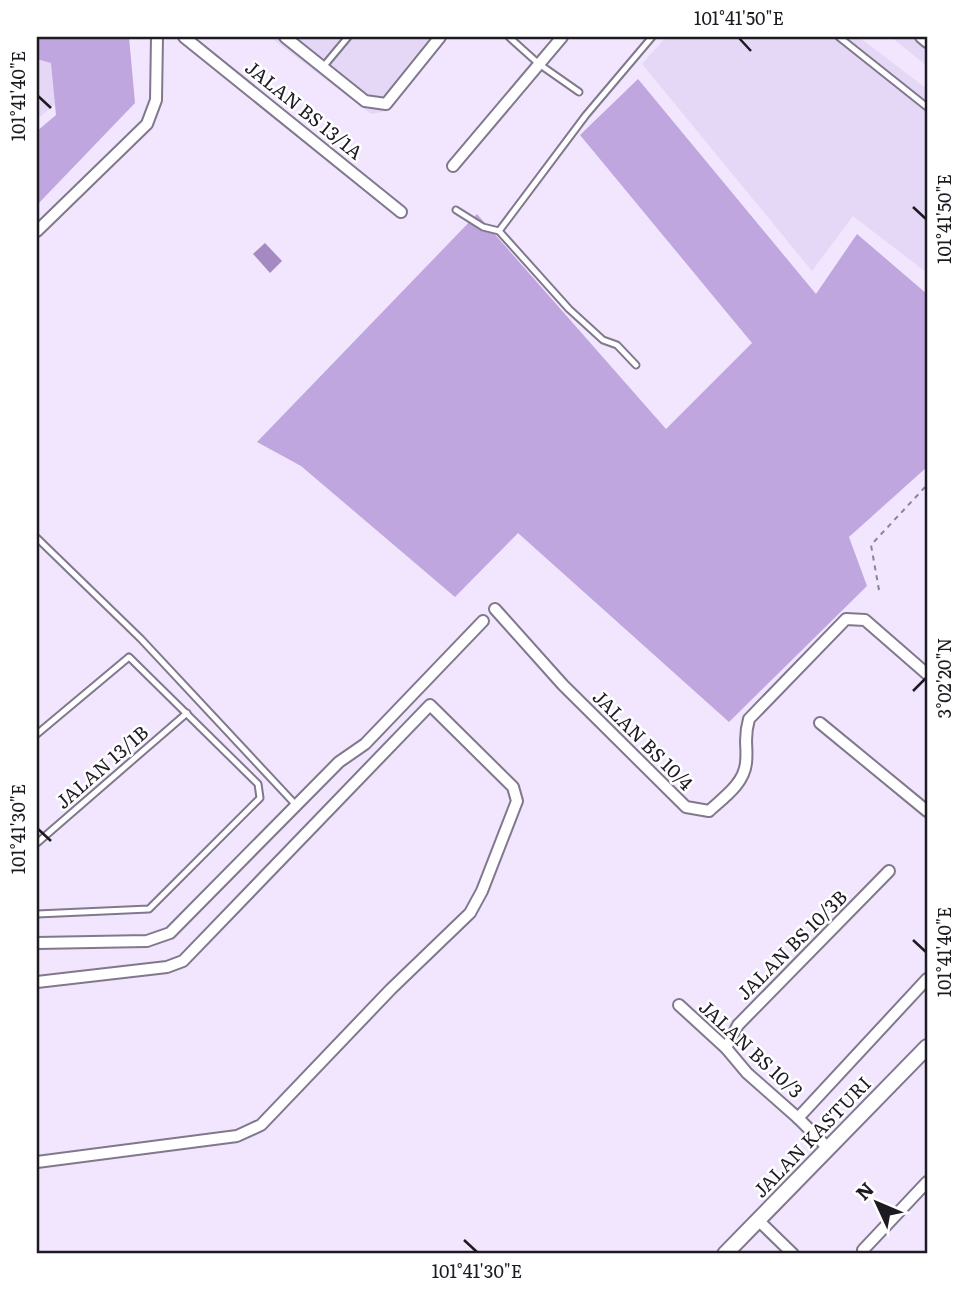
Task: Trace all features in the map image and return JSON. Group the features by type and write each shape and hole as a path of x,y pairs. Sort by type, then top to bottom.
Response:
{"street":[{"path":"37,231 147,124 156,100 157,37"},
{"name":"JALAN BS 13/1A","path":"184,37 401,212"},
{"path":"285,37 365,101 386,104 440,37"},
{"path":"453,166 562,37"},
{"path":"921,37 927,42"},
{"name":"JALAN BS 10/4","path":"495,609 563,685 686,807 709,811 738,785 746,765 744,736 749,719 846,620 864,620 927,674"},
{"path":"37,943 147,941 170,933 338,762 365,744 483,621"},
{"path":"37,982 167,967 183,961 430,705 513,787 517,801 482,891 470,913 391,989 261,1125 237,1136 37,1162"},
{"path":"820,723 927,811"},
{"name":"JALAN BS 10/3B","path":"726,1048 738,1025 889,871"},
{"path":"798,1118 927,979"},
{"name":"JALAN BS 10/3","path":"679,1005 828,1149"},
{"name":"JALAN KASTURI","path":"725,1254 927,1047"},
{"path":"863,1250 927,1182"},
{"path":"758,1220 793,1254"}],"lane":[{"path":"323,68 348,37"},
{"path":"509,37 539,64 579,92"},
{"path":"499,231 586,115 652,37"},
{"path":"839,37 927,107"},
{"path":"456,210 483,227 499,231 569,309 604,340 617,345 636,365"},
{"path":"37,538 141,639 296,805"},
{"path":"37,734 130,657 258,784 260,799 149,909 37,914"},
{"name":"JALAN 13/1B","path":"37,844 187,713"}],"path":[{"path":"878,590 871,545 927,485"}],"shaded area":[{"path":"37,37 106,63 37,119"},
{"path":"37,37 129,37 135,103 37,205 37,131 56,115 51,63 37,59"},
{"path":"270,37 448,37 387,111 371,114"},
{"path":"666,37 859,37 927,89 927,273 853,216 812,271 642,64"},
{"path":"891,37 927,37 927,66"},
{"path":"638,79 816,294 857,234 927,294 927,467 849,537 867,586 729,722 518,533 455,597 301,466 257,442 477,214 666,429 752,343 580,135"},
{"path":"265,243 282,261 270,273 253,254"}]}
